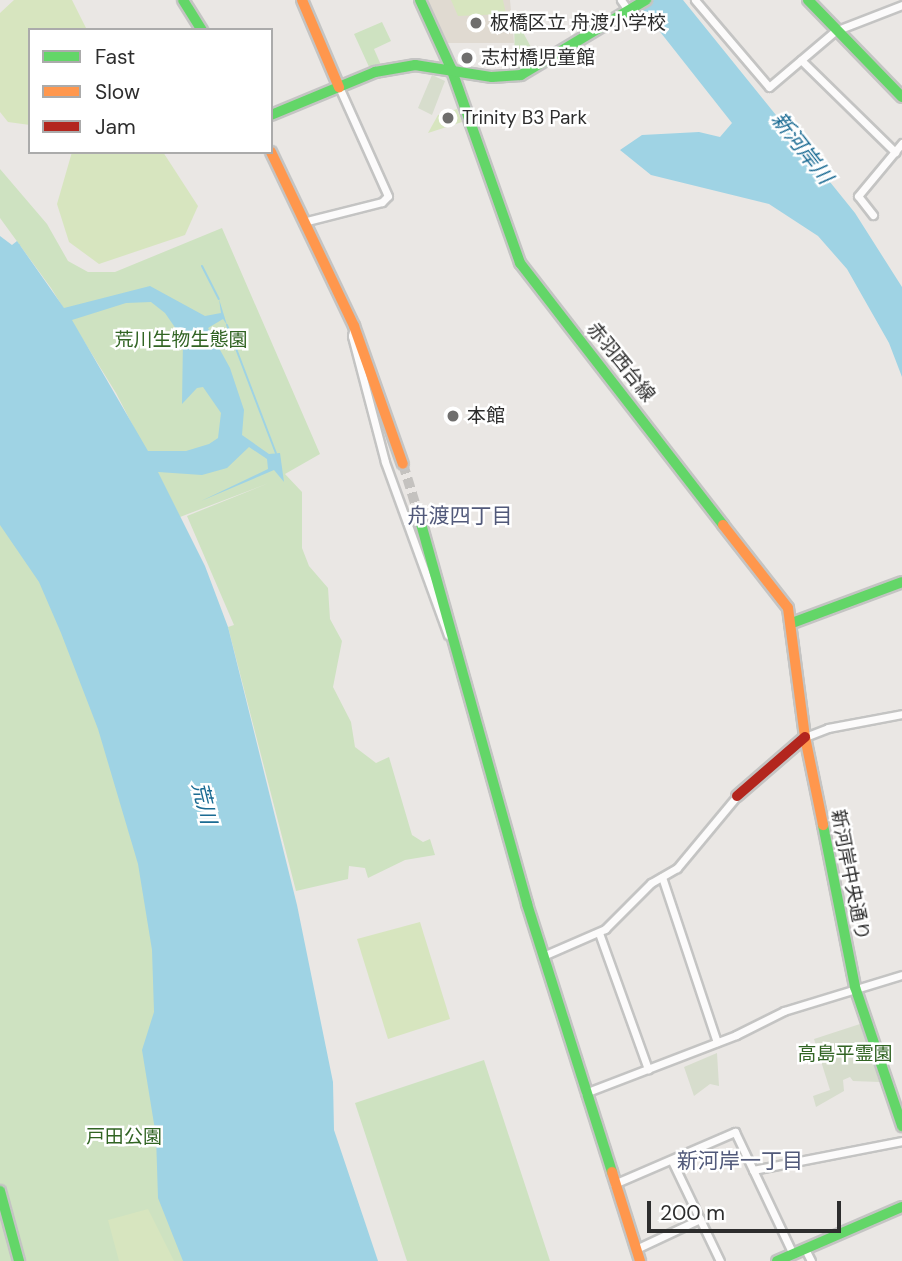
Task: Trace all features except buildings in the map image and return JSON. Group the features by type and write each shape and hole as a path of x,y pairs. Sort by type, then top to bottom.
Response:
{"street":[{"path":"183,0 201,28"},
{"path":"302,0 388,196 382,202 307,221"},
{"name":"赤羽西台線","path":"420,0 451,68 520,263 779,591 792,623"},
{"path":"621,0 630,9"},
{"path":"273,114 375,72 415,65 451,68 492,77 521,75 646,0"},
{"path":"695,0 769,87 835,31 902,5"},
{"path":"808,0 835,31 902,97"},
{"path":"802,60 895,152"},
{"path":"873,215 858,196 902,143"},
{"path":"272,154 307,221 354,327 403,464"},
{"path":"354,327 352,336 402,517 456,645"},
{"path":"418,513 542,956 640,1261"},
{"path":"792,623 898,584"},
{"name":"新河岸中央通り","path":"792,623 805,737 855,987 902,1126"},
{"path":"542,956 600,933 662,877 677,868 737,796 805,737 828,728 902,714"},
{"path":"662,877 718,1042"},
{"path":"600,933 649,1069"},
{"path":"584,1093 718,1042 784,1011 855,987 902,975"},
{"path":"614,1184 735,1132 793,1254"},
{"path":"753,1170 902,1141"},
{"path":"672,1161 720,1261"},
{"path":"0,1191 19,1261"},
{"path":"778,1261 902,1207"},
{"path":"636,1249 700,1219"},
{"path":"805,1249 811,1261"}],"shaded area":[{"name":"板橋区立 舟渡小学校","path":"428,0 510,0 514,43 447,43"}],"green space":[{"path":"14,0 72,0 86,28 28,28 28,125 8,122 0,112 0,13"},
{"path":"451,0 503,0 506,14 458,16"},
{"path":"514,16 538,60 515,69"},
{"path":"382,22 391,41 374,49 381,65 370,69 354,34"},
{"path":"432,75 445,81 432,115 418,108"},
{"name":"Trinity B3 Park","path":"457,109 462,122 428,133 438,115"},
{"path":"71,154 164,154 198,206 185,235 99,264 69,242 57,204"},
{"name":"荒川生物生態園","path":"0,169 47,224 68,261 88,272 115,272 222,228 320,454 285,474 302,492 302,548 309,566 328,588 330,619 342,641 333,687 351,722 355,747 376,763 389,757 412,835 423,842 430,839 435,855 405,860 368,878 365,868 349,866 348,879 296,891 228,627 234,625 187,516 269,483 180,517 116,393 51,288 0,218"},
{"name":"戸田公園","path":"0,386 273,1261 0,1261"},
{"path":"420,922 450,1019 388,1039 357,939"},
{"name":"高島平霊園","path":"860,1024 880,1082 853,1081 850,1077 843,1080 844,1091 816,1107 813,1096 830,1090 814,1039"},
{"path":"717,1053 719,1086 710,1084 694,1096 684,1067"},
{"path":"484,1060 550,1261 407,1261 355,1103"},
{"path":"148,1209 174,1261 119,1261 108,1220"}],"water":[{"name":"新河岸川","path":"635,0 683,0 855,213 902,287 902,377 889,343 847,269 818,236 769,204 651,175 620,150 642,135 699,132 720,137 732,123"},
{"name":"荒川","path":"0,236 12,245 17,241 64,308 150,286 205,316 221,313 219,299 227,325 223,319 208,328 230,368 244,410 242,435 269,454 280,453 284,482 274,470 201,501 268,469 267,459 249,447 227,468 202,475 158,472 205,566 228,627 297,905 333,1082 334,1130 378,1261 183,1261 158,1198 156,1136 142,1050 154,1012 152,950 138,864 98,729 61,633 39,582 0,525","holes":["151,302 165,313 183,339 182,404 197,388 203,387 221,413 218,438 209,444 186,451 148,451 72,320 126,303"]}],"waterway":[{"path":"202,266 219,299"},
{"path":"227,325 276,453"}],"tunnel":[{"path":"403,464 418,513"}],"traffic: fast":[{"path":"183,0 201,28"},
{"path":"420,0 451,68 520,263 723,525"},
{"path":"273,114 375,72 415,65 492,77 521,75 646,0"},
{"path":"808,0 902,97"},
{"path":"418,513 527,904 612,1172"},
{"path":"792,623 902,582"},
{"path":"823,825 855,987 902,1126"},
{"path":"0,1191 19,1261"},
{"path":"777,1261 902,1207"}],"traffic: slow":[{"path":"302,0 339,87"},
{"path":"272,154 354,326 403,464"},
{"path":"723,525 788,608 805,737 823,825"},
{"path":"612,1172 640,1261"}],"traffic: jam":[{"path":"737,796 805,737"}],"place":[{"name":"板橋区立 舟渡小学校","path":"476,23"},
{"name":"志村橋児童館","path":"467,58"},
{"name":"Trinity B3 Park","path":"448,118"},
{"name":"本館","path":"453,416"}],"district":[{"name":"舟渡四丁目","path":"460,516"},
{"name":"新河岸一丁目","path":"740,1161"}]}
